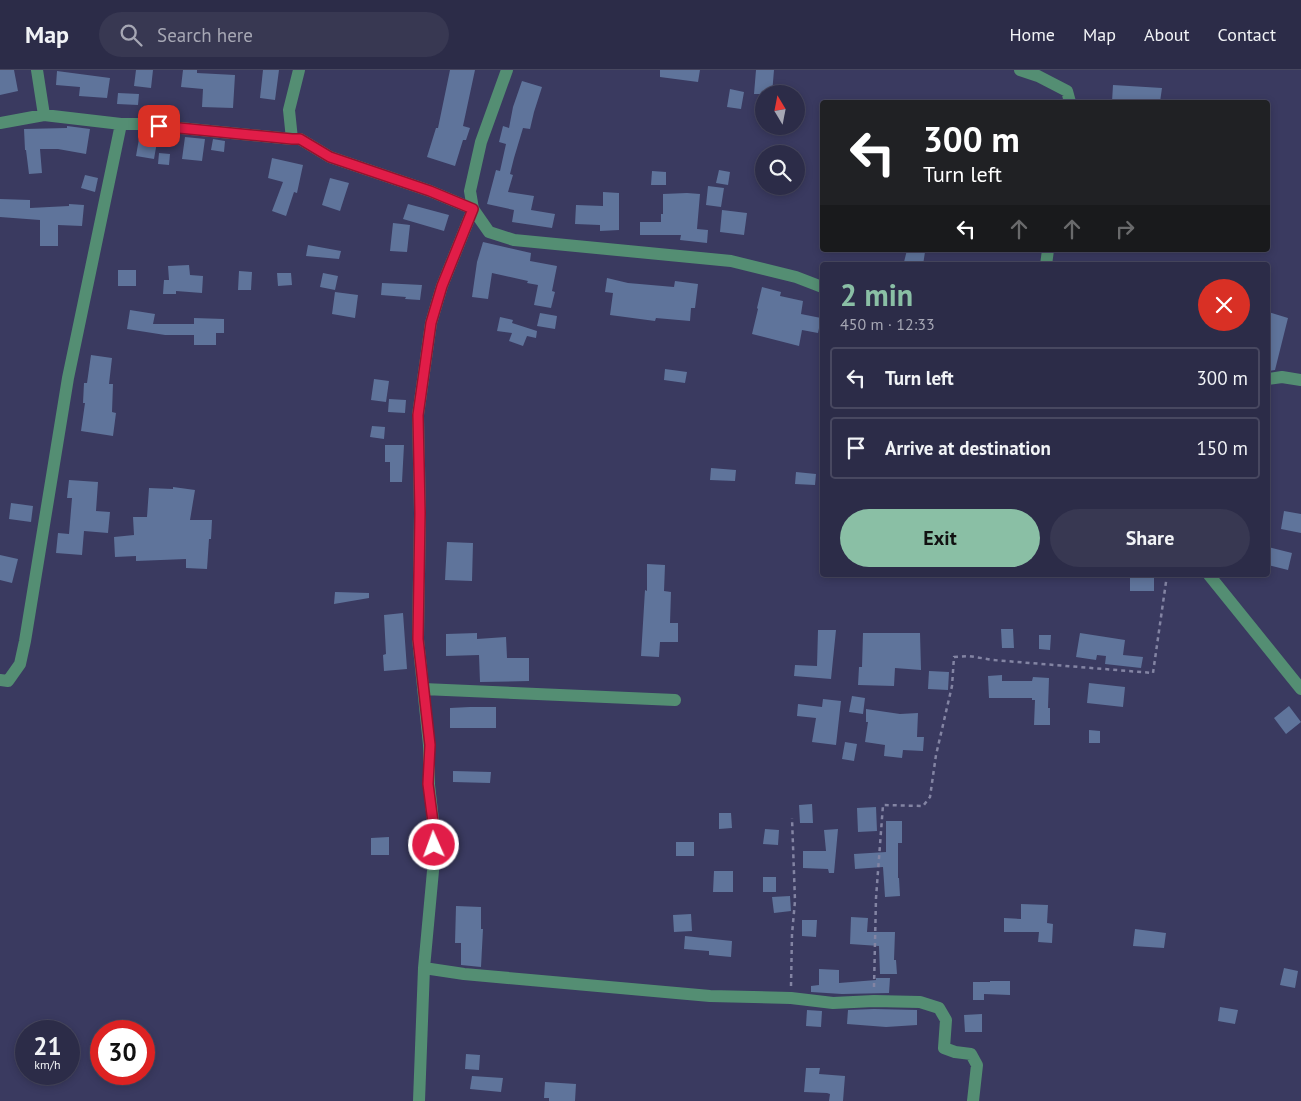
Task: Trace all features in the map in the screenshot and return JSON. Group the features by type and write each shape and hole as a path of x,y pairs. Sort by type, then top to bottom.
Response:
{"street":[{"path":"37,70 44,114"},
{"path":"292,139 289,110 299,70"},
{"path":"507,70 481,142 470,191 473,209 489,232 514,240 731,261 796,277 820,286"},
{"path":"1020,70 1038,76 1067,91 1069,100"},
{"path":"0,123 44,114 121,124 140,124 300,139 330,157 430,191 473,209"},
{"path":"0,680 8,681 20,664 68,378 121,124"},
{"path":"419,1101 424,968 434,860 434,830 428,784 430,745 418,639 420,513 418,415 431,323 442,286 473,209"},
{"path":"1270,379 1282,377 1301,380"},
{"path":"1211,577 1301,689"},
{"path":"423,689 675,700"},
{"path":"424,968 464,974 710,996 791,998 833,1004 874,1001 920,1002 939,1008 946,1020 944,1048 970,1054 977,1065 973,1101"}],"path":[{"path":"874,1001 876,898 883,805 923,806 930,797 936,755 952,686 954,656 1153,673 1167,577"},
{"path":"791,998 794,901 792,818"}],"building":[{"path":"0,70 14,70 18,91 0,95"},
{"path":"136,70 153,70 151,88 134,86"},
{"path":"183,70 197,70 197,73 235,75 233,108 202,107 203,89 181,87"},
{"path":"263,70 279,70 275,100 260,98"},
{"path":"450,70 475,70 463,126 470,128 466,140 463,140 455,166 427,157 436,128 438,128"},
{"path":"660,70 700,70 698,82 660,77"},
{"path":"756,70 774,70 773,85 755,85 754,94"},
{"path":"57,71 110,78 107,98 79,96 80,87 56,85"},
{"path":"522,81 542,87 530,129 523,128 510,174 513,175 508,192 534,196 531,210 555,214 552,228 512,222 514,210 487,204 496,170 500,171 506,144 499,142 503,126 509,128 513,107"},
{"path":"1113,85 1162,88 1160,100 1112,100"},
{"path":"730,89 744,92 741,109 727,107"},
{"path":"118,93 139,94 138,105 117,104"},
{"path":"67,126 90,129 86,154 58,149 40,149 42,173 29,174 24,129 67,128"},
{"path":"140,133 158,136 154,159 136,156"},
{"path":"185,137 205,139 202,161 182,159"},
{"path":"213,139 225,141 224,152 211,150"},
{"path":"159,153 170,154 169,165 158,164"},
{"path":"272,158 303,165 297,193 294,192 286,216 272,211 283,182 268,178"},
{"path":"719,170 730,172 728,185 716,183"},
{"path":"652,171 666,172 666,185 651,185"},
{"path":"85,175 98,178 95,192 81,188"},
{"path":"330,178 349,183 340,211 322,205"},
{"path":"708,186 724,188 721,207 706,205"},
{"path":"603,192 619,193 619,230 600,231 600,225 575,224 576,205 603,206"},
{"path":"663,194 700,194 697,229 708,230 707,243 680,240 681,235 640,235 640,222 661,222"},
{"path":"0,199 30,200 30,208 69,206 69,204 84,205 82,226 58,225 58,246 40,246 40,220 0,217"},
{"path":"408,204 449,215 444,231 403,219"},
{"path":"722,210 747,213 744,235 720,232"},
{"path":"393,223 410,225 407,252 390,251"},
{"path":"483,242 531,253 530,261 557,266 552,291 555,292 551,308 534,305 538,285 492,273 488,299 472,297 477,262"},
{"path":"308,245 341,251 339,259 306,256"},
{"path":"906,252 925,252 923,262 904,262"},
{"path":"189,265 190,275 203,276 202,293 176,291 176,294 163,294 164,280 169,280 168,266"},
{"path":"118,270 136,270 136,286 118,286"},
{"path":"239,271 252,272 251,290 238,290"},
{"path":"277,273 291,273 292,285 278,286"},
{"path":"323,273 338,276 335,290 320,287"},
{"path":"607,278 628,283 674,287 675,281 698,284 695,308 691,308 690,321 656,318 655,321 610,315 613,293 605,292"},
{"path":"382,283 422,285 420,300 381,295"},
{"path":"762,287 781,292 780,296 803,301 801,314 820,318 818,333 802,330 799,346 752,334"},
{"path":"335,292 358,295 355,318 332,314"},
{"path":"130,310 155,314 153,324 194,324 194,318 224,319 224,333 216,333 216,345 194,345 194,335 165,335 127,329"},
{"path":"540,313 557,316 555,329 537,326"},
{"path":"1270,313 1288,318 1275,370 1270,371"},
{"path":"500,317 513,320 512,323 537,331 536,338 527,336 523,346 509,341 512,333 497,331"},
{"path":"91,355 112,358 109,384 113,384 112,412 116,413 113,436 81,431 85,403 83,403 84,383 87,383"},
{"path":"665,369 687,372 685,383 664,380"},
{"path":"374,379 389,381 386,402 371,400"},
{"path":"389,399 406,400 405,413 388,412"},
{"path":"372,426 385,427 384,439 370,437"},
{"path":"385,445 404,445 402,482 390,482 390,462 385,462"},
{"path":"711,468 736,470 735,481 710,480"},
{"path":"796,472 816,474 815,485 795,484"},
{"path":"69,480 98,482 96,511 110,512 108,533 84,531 82,555 56,553 58,533 69,534 72,498 67,498"},
{"path":"173,487 195,490 190,520 212,520 207,569 186,568 186,559 136,561 136,556 115,557 114,537 134,535 133,517 147,517 149,488 173,489"},
{"path":"11,503 33,506 31,522 9,519"},
{"path":"1284,511 1301,514 1301,533 1281,529"},
{"path":"447,542 473,543 472,581 445,580"},
{"path":"1270,548 1292,553 1288,570 1270,566"},
{"path":"0,555 18,559 12,583 0,580"},
{"path":"647,564 665,565 664,591 671,592 670,623 678,623 678,642 660,642 659,657 641,656 645,590 647,591"},
{"path":"1130,577 1154,577 1154,591 1130,591"},
{"path":"335,592 369,593 369,598 334,604"},
{"path":"403,613 407,669 384,671 383,655 386,654 384,615"},
{"path":"1001,629 1013,629 1014,648 1002,648"},
{"path":"818,630 836,630 831,679 794,676 795,665 817,666"},
{"path":"477,633 477,639 506,637 507,658 529,658 529,681 480,682 479,655 446,656 446,634"},
{"path":"863,633 920,633 921,670 895,668 894,686 858,685 859,667 862,667"},
{"path":"1080,633 1125,640 1123,655 1143,657 1141,668 1105,664 1106,656 1097,655 1096,660 1076,657"},
{"path":"1039,635 1051,635 1050,650 1039,649"},
{"path":"929,671 949,672 948,690 928,689"},
{"path":"1002,675 1002,681 1032,681 1033,677 1049,678 1048,708 1050,708 1050,725 1034,725 1035,700 1032,700 1032,698 989,698 988,676"},
{"path":"1089,683 1125,687 1123,707 1087,703"},
{"path":"852,696 865,698 863,714 849,712"},
{"path":"823,699 841,701 836,745 812,742 816,718 797,716 798,704 822,707"},
{"path":"1289,706 1301,722 1286,734 1274,718"},
{"path":"496,707 496,728 450,728 450,708"},
{"path":"866,709 900,714 918,713 917,737 924,737 923,751 903,750 902,758 884,756 885,745 865,742 868,722 866,722"},
{"path":"1089,730 1100,731 1100,743 1089,743"},
{"path":"845,742 857,744 854,761 842,759"},
{"path":"453,771 491,772 490,783 453,782"},
{"path":"812,804 813,823 800,823 799,805"},
{"path":"876,807 877,831 858,832 857,808"},
{"path":"719,813 731,813 732,828 719,829"},
{"path":"886,821 902,821 902,843 898,843 900,896 885,897 883,867 855,869 854,854 886,852"},
{"path":"765,829 779,830 778,845 763,844"},
{"path":"838,829 834,873 829,873 828,869 803,868 803,851 826,851 824,830"},
{"path":"389,837 389,855 371,855 371,838"},
{"path":"676,842 694,842 694,856 676,856"},
{"path":"714,871 733,871 733,892 713,892"},
{"path":"763,877 776,877 776,892 763,892"},
{"path":"790,896 791,911 774,913 772,897"},
{"path":"1021,904 1048,905 1047,923 1053,924 1052,943 1038,942 1039,932 1004,932 1004,918 1021,919"},
{"path":"456,906 481,907 481,929 483,929 481,967 461,965 461,943 455,943"},
{"path":"691,914 692,931 674,932 673,915"},
{"path":"851,917 868,918 867,932 895,932 894,960 896,960 897,974 880,974 879,946 850,944"},
{"path":"802,920 817,920 816,937 802,936"},
{"path":"1135,929 1166,933 1164,948 1133,946"},
{"path":"685,936 732,941 731,957 709,955 709,951 684,949"},
{"path":"1284,968 1298,971 1295,988 1280,985"},
{"path":"819,969 839,970 839,983 890,978 889,993 842,994 811,992 811,986 819,985"},
{"path":"1010,981 1010,995 984,994 984,1000 973,1000 973,982"},
{"path":"1220,1007 1238,1010 1235,1024 1218,1021"},
{"path":"807,1010 822,1011 821,1027 806,1026"},
{"path":"848,1010 917,1010 917,1025 886,1027 847,1024"},
{"path":"982,1014 982,1032 965,1032 964,1015"},
{"path":"466,1054 480,1055 479,1070 465,1069"},
{"path":"806,1068 820,1068 819,1074 845,1076 843,1101 829,1101 830,1094 827,1093 804,1092"},
{"path":"472,1076 503,1078 501,1092 470,1089"},
{"path":"545,1082 576,1084 575,1101 549,1101 549,1098 544,1098"}],"route":[{"path":"159,126 300,139 330,157 430,191 473,209 442,286 431,323 418,415 420,513 418,639 430,745 428,784 434,845"}]}
